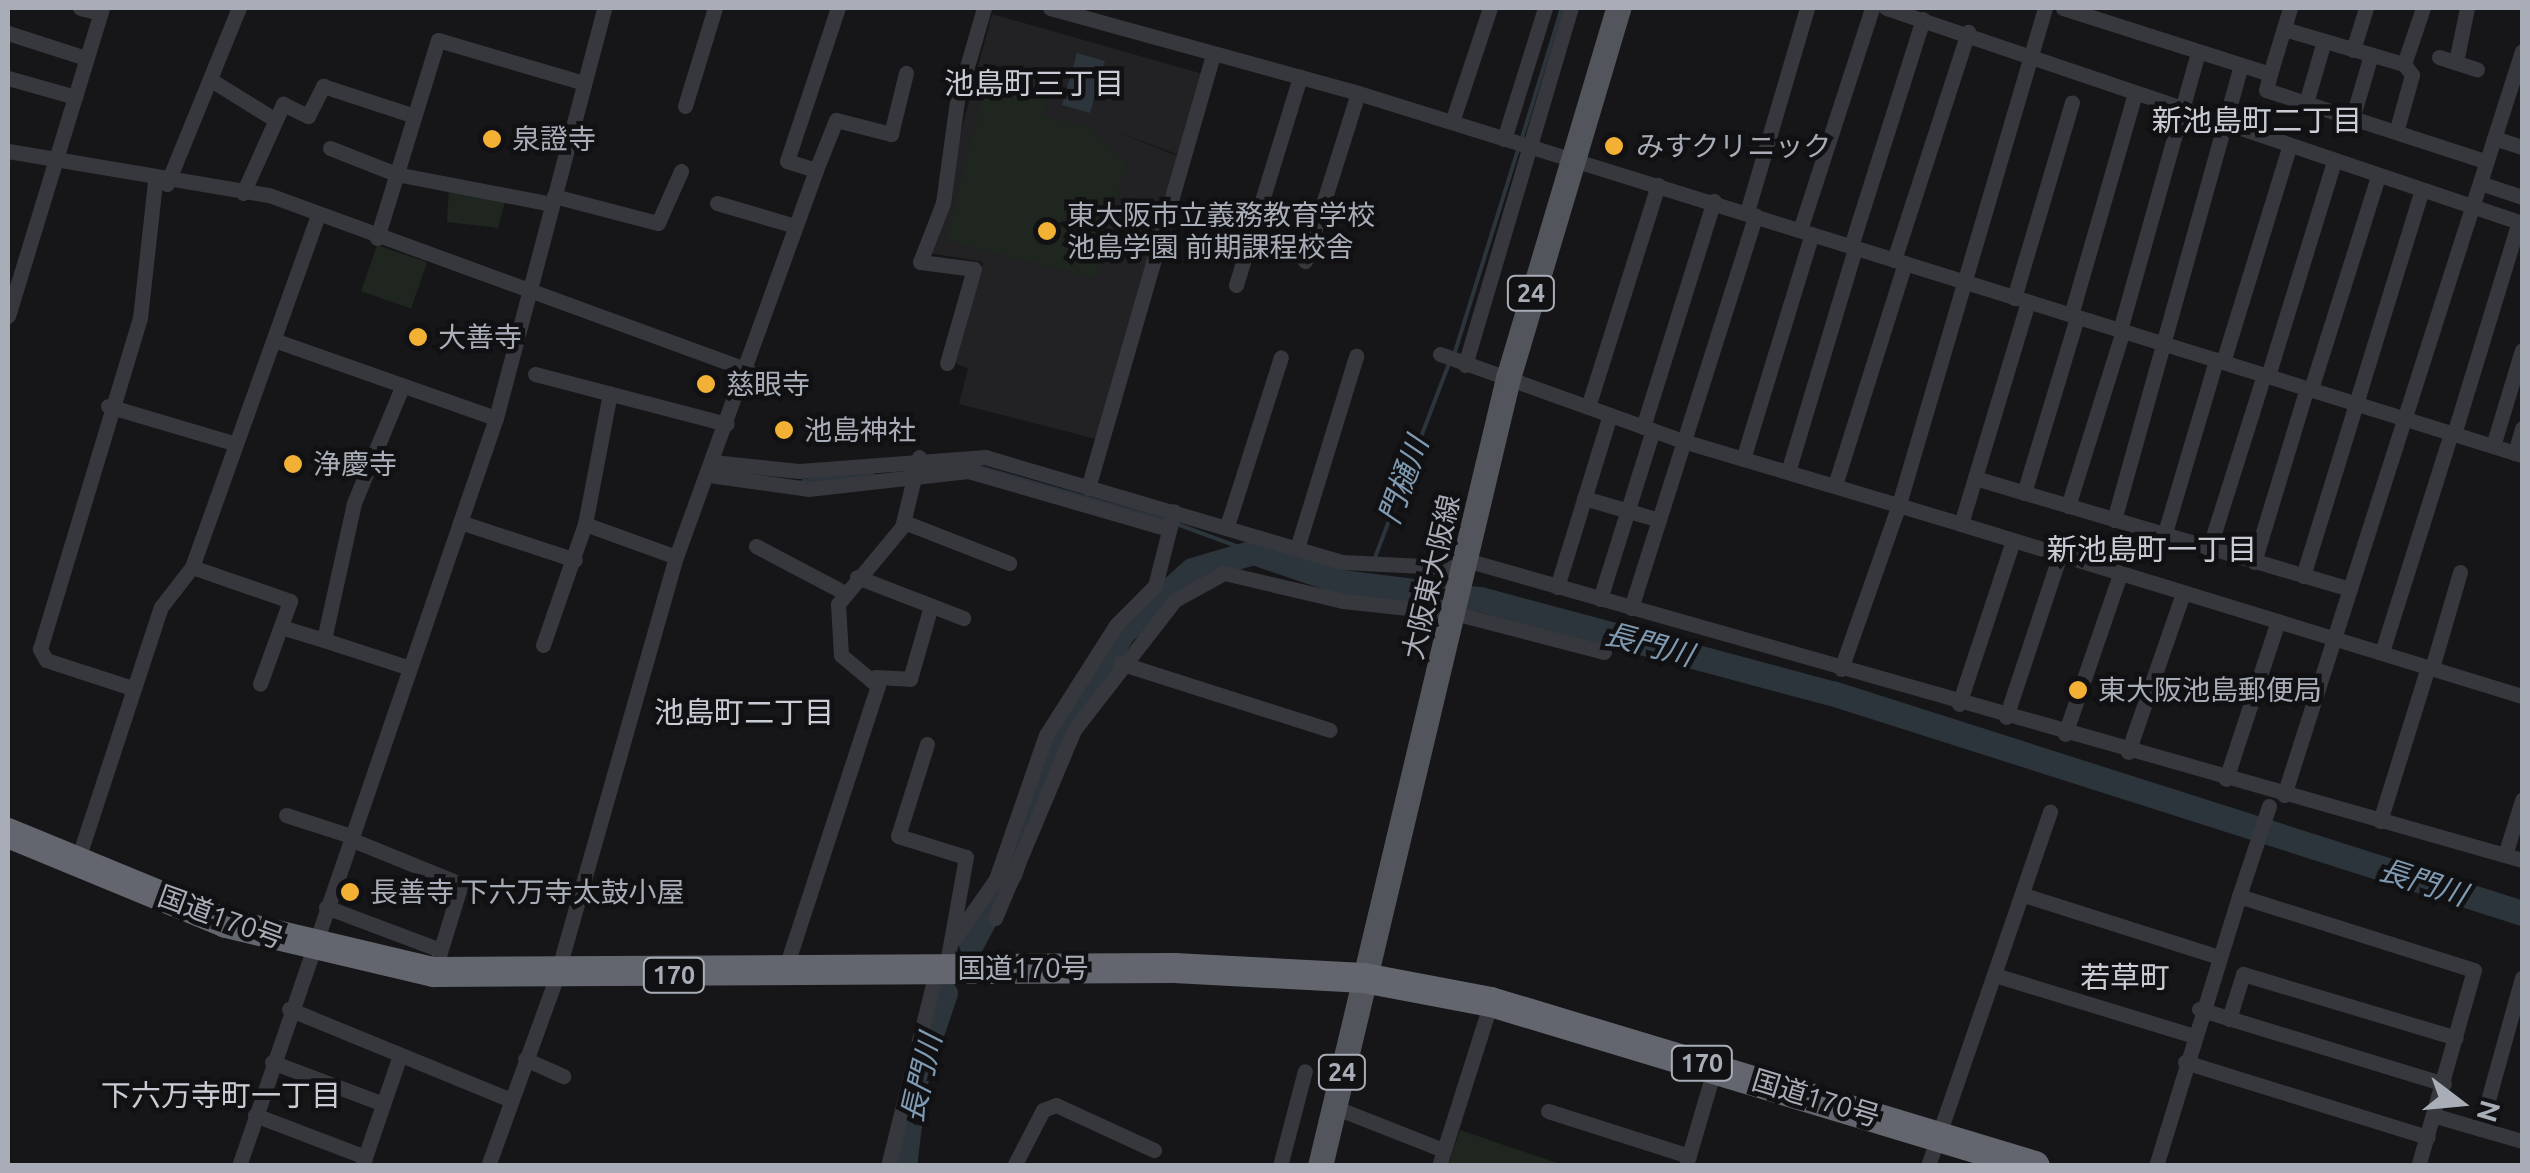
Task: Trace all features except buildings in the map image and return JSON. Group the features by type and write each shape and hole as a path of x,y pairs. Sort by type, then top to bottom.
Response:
{"highway":[{"name":"国道170号","path":"8,833 312,948 436,960 556,978 784,973 946,959 1364,978 1492,1002 1715,1067 1933,1151 2035,1166"}],"main road":[{"name":"大阪東大阪線","path":"1320,1166 1508,378 1618,8"}],"street":[{"path":"8,316 101,10 80,8"},
{"path":"132,688 46,660 40,648 108,406 140,318 161,183 211,80 239,8"},
{"path":"240,1166 289,1009 496,418 604,8"},
{"path":"684,106 715,8"},
{"path":"816,170 787,161 838,8"},
{"path":"947,363 974,269 920,262 943,203 956,101 984,8"},
{"path":"1050,8 1079,12 1212,54 1358,93 1714,201 2519,454 2522,428"},
{"path":"1452,122 1490,8"},
{"path":"1504,138 1545,8"},
{"path":"1465,365 1571,8"},
{"path":"1632,608 1751,214 1807,8"},
{"path":"1743,459 1872,8"},
{"path":"1886,8 2032,51 2224,128 2521,222 2382,652"},
{"path":"1841,669 1900,504 2046,8"},
{"path":"2063,8 2270,74"},
{"path":"2290,8 2266,90 2397,129 2487,162"},
{"path":"2354,50 2366,8"},
{"path":"2404,64 2423,8"},
{"path":"2456,62 2467,8"},
{"path":"1788,472 1923,18"},
{"path":"2284,29 2404,64 2412,75 2397,129"},
{"path":"1835,486 1968,32"},
{"path":"8,34 86,58"},
{"path":"377,238 438,40 584,83"},
{"path":"2306,104 2324,41"},
{"path":"2284,795 2494,138 2516,96 2522,51"},
{"path":"2068,506 2122,330 2198,52"},
{"path":"1088,488 1212,54"},
{"path":"2353,116 2371,55"},
{"path":"2439,57 2477,69"},
{"path":"2114,520 2241,66"},
{"path":"488,1166 556,978 676,557 748,370 816,170 836,120 891,134 906,73"},
{"path":"1236,286 1300,77"},
{"path":"8,78 75,97"},
{"path":"211,80 274,119"},
{"path":"243,193 282,104 308,116 323,86 414,116"},
{"path":"1305,262 1358,93"},
{"path":"2024,493 2134,93"},
{"path":"1961,524 2072,102"},
{"path":"2494,138 2522,147"},
{"path":"330,148 396,174 553,200 658,223 681,171"},
{"path":"2164,536 2289,148"},
{"path":"8,150 54,166 243,193 531,290 748,370"},
{"path":"2210,549 2334,162"},
{"path":"2254,562 2378,176"},
{"path":"2480,183 2522,196"},
{"path":"1588,406 1658,185"},
{"path":"2303,576 2422,190"},
{"path":"1600,599 1714,201"},
{"path":"717,203 795,226"},
{"path":"77,862 162,607 192,567 318,216"},
{"path":"274,340 496,418"},
{"path":"2493,446 2522,350"},
{"path":"1440,354 1683,441 2520,695 2522,675"},
{"path":"1298,545 1356,356"},
{"path":"1227,526 1281,357"},
{"path":"534,374 728,424"},
{"path":"324,640 354,503 402,387"},
{"path":"543,646 585,524 610,393"},
{"path":"108,406 234,443"},
{"path":"1557,587 1610,415"},
{"path":"711,468 799,471 919,457 986,456 1298,545 1342,562 1460,586 1604,652"},
{"path":"919,457 918,475 904,522 845,593 842,655 875,677 910,680 931,606"},
{"path":"711,468 808,488 968,471 1170,530"},
{"path":"1975,478 2350,589"},
{"path":"1584,498 1659,520"},
{"path":"946,959 996,879 1046,734 1116,625 1155,586 1174,512"},
{"path":"460,522 574,560"},
{"path":"904,522 1009,564"},
{"path":"585,524 676,557"},
{"path":"1959,704 2013,540"},
{"path":"756,546 845,593"},
{"path":"2006,717 2060,555"},
{"path":"192,567 290,601 260,684"},
{"path":"995,918 1021,873 1054,764 1120,663 1175,600 1234,571 1342,601 1460,586 1557,587 2064,734 2522,860"},
{"path":"2380,821 2460,572"},
{"path":"2064,734 2120,574"},
{"path":"857,578 963,618"},
{"path":"2128,752 2183,593"},
{"path":"2226,779 2278,621"},
{"path":"281,627 410,668"},
{"path":"1120,663 1330,730"},
{"path":"784,973 875,677"},
{"path":"892,1166 946,959 966,857 898,836 927,744"},
{"path":"2203,772 2269,806 2343,811"},
{"path":"2505,855 2522,800"},
{"path":"2156,1166 2191,1035 2269,806"},
{"path":"1933,1151 1998,976 2050,811"},
{"path":"286,815 461,884 436,960 326,907"},
{"path":"2024,895 2216,956"},
{"path":"2239,896 2474,970 2436,1116 2418,1166"},
{"path":"2229,1018 2244,974 2456,1038"},
{"path":"1998,976 2191,1035"},
{"path":"2480,1129 2522,978"},
{"path":"1334,1108 1441,1158 1492,1002"},
{"path":"289,1009 511,1100"},
{"path":"2199,1010 2444,1084"},
{"path":"255,1116 364,1161 400,1054"},
{"path":"525,1059 563,1076"},
{"path":"272,1062 383,1104"},
{"path":"2186,1062 2428,1137"},
{"path":"1548,1111 1687,1161 1715,1067"},
{"path":"1280,1166 1305,1071"},
{"path":"1014,1166 1043,1110 1056,1106 1154,1150"},
{"path":"2436,1116 2522,1141"}],"shaded area":[{"name":"東大阪市立義務教育学校 池島学園 前期課程校舎","path":"992,14 1203,74 1179,155 1115,131 1177,156 1096,439 959,404 968,368 953,363 983,262 929,253"},
{"path":"1077,53 1105,61 1090,113 1062,105"},
{"path":"988,76 1049,92 1043,116 1087,127 1126,162 1096,278 946,240"},
{"path":"449,186 506,198 498,228 447,222"},
{"path":"377,245 427,262 411,309 361,291"},
{"path":"1460,1130 1563,1165 1448,1165"}],"waterway":[{"path":"1521,141 1562,8"},
{"path":"1454,355 1518,150"},
{"name":"門樋川","path":"1374,560 1449,364"},
{"path":"972,465 1165,520"},
{"path":"803,481 873,473"},
{"path":"1174,523 1253,552"},
{"name":"長門川","path":"971,944 1010,872 1047,754 1123,632 1192,570 1253,552 1341,582 1480,599 1832,693 2522,913"},
{"name":"長門川","path":"904,1166 914,1084 945,993"}],"place":[{"name":"泉證寺","path":"492,139"},
{"name":"みすクリニック","path":"1614,146"},
{"name":"東大阪市立義務教育学校 池島学園 前期課程校舎","path":"1047,231"},
{"name":"大善寺","path":"418,337"},
{"name":"慈眼寺","path":"706,384"},
{"name":"池島神社","path":"784,430"},
{"name":"浄慶寺","path":"293,464"},
{"name":"東大阪池島郵便局","path":"2078,690"},
{"name":"長善寺 下六万寺太鼓小屋","path":"350,892"}],"district":[{"name":"池島町三丁目","path":"1034,83"},
{"name":"新池島町二丁目","path":"2257,120"},
{"name":"新池島町一丁目","path":"2152,549"},
{"name":"池島町二丁目","path":"744,712"},
{"name":"若草町","path":"2125,977"},
{"name":"下六万寺町一丁目","path":"221,1095"}]}
